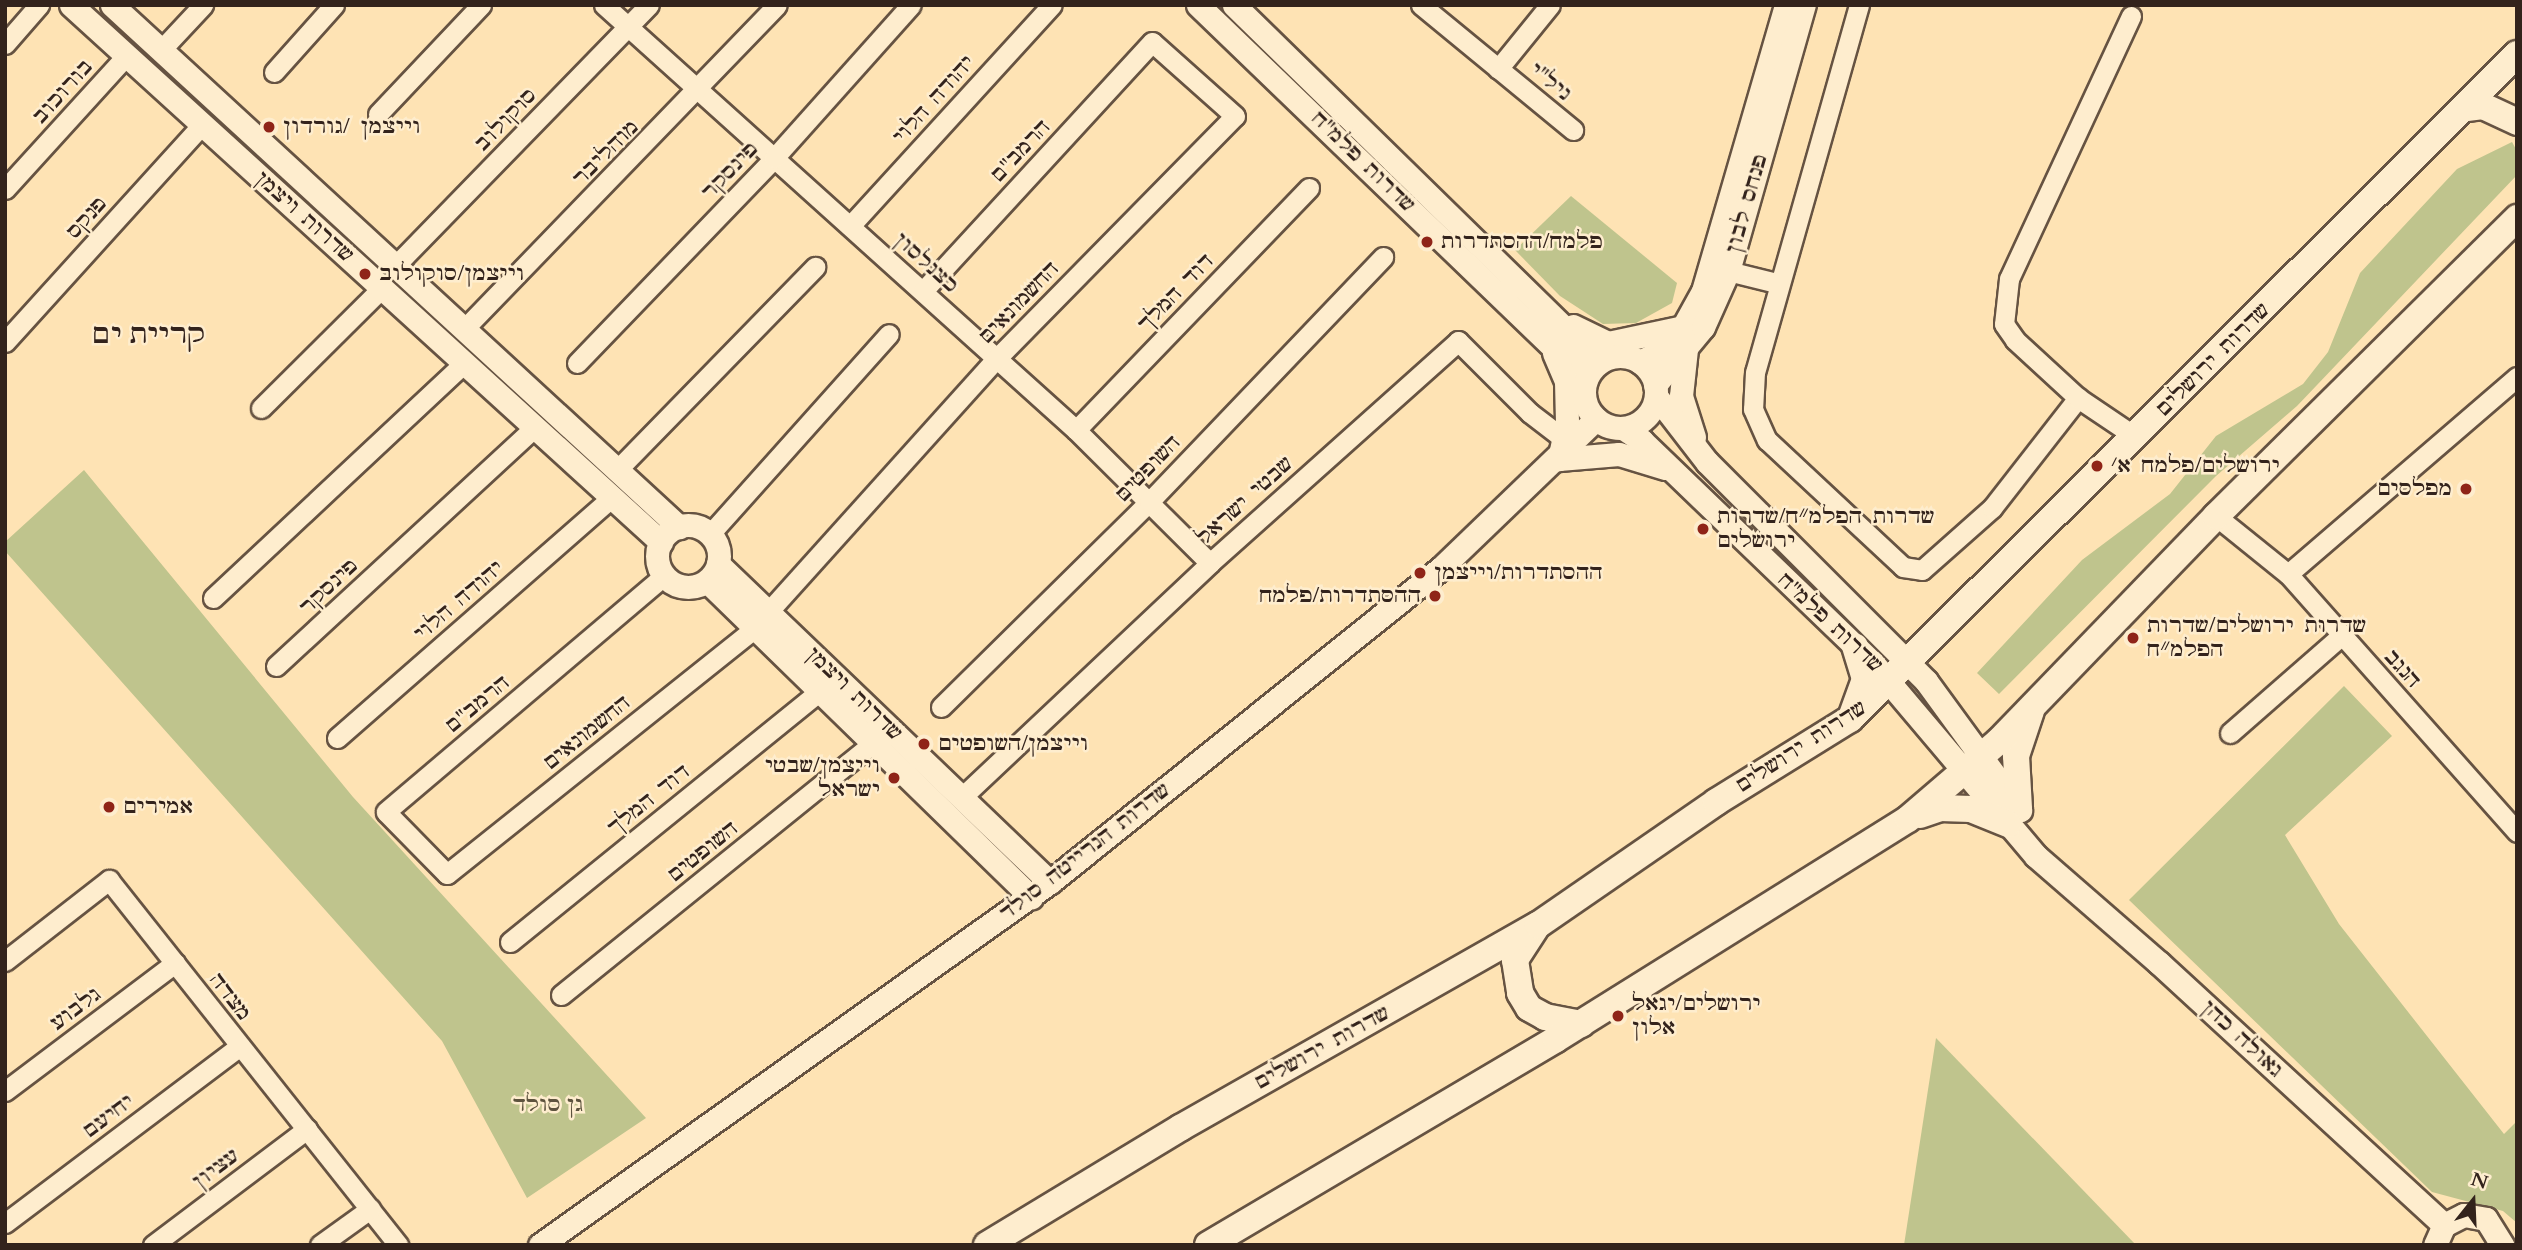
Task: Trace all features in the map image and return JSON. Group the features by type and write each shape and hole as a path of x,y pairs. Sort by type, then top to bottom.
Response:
{"main road":[{"name":"שדרות ירושלים","path":"986,1245 1180,1128 1538,925 1716,802 1850,719 1900,673 2467,108 2517,54"},
{"path":"2467,108 2483,106 2517,122"},
{"path":"1208,1245 1581,1024 1908,819 2033,706 2216,516 2517,218"},
{"path":"1850,719 1865,679 1855,646"},
{"path":"1908,819 1955,807 2013,816 2016,756 2033,706"},
{"path":"1538,925 1515,960 1520,993 1529,1008 1545,1017 1581,1024"}],"street":[{"path":"5,44 39,5"},
{"name":"שדרות ויצמן","path":"71,5 661,542"},
{"name":"שדרות ויצמן","path":"112,5 679,527"},
{"path":"161,51 202,5"},
{"path":"274,72 334,5"},
{"path":"378,114 481,5"},
{"name":"כצנלסון","path":"604,5 1076,430 1210,563"},
{"name":"סוקולוב","path":"396,266 649,5"},
{"name":"מוהליבר","path":"464,329 699,90 777,5"},
{"name":"פינסקר","path":"577,363 774,158 911,5"},
{"name":"יהודה הלוי","path":"850,226 1052,5"},
{"name":"שדרות פלמ\"ח","path":"1198,5 1544,335 1593,371"},
{"name":"שדרות פלמ\"ח","path":"1234,5 1527,288 1593,371"},
{"name":"ניל\"י","path":"1421,5 1573,130"},
{"name":"ניל\"י","path":"1498,69 1550,5"},
{"name":"פנחס לבון","path":"1656,391 1684,338 1717,250 1786,5"},
{"name":"פנחס לבון","path":"1640,362 1703,327 1728,271 1804,5"},
{"path":"1859,5 1777,283 1755,372 1753,410 1767,440 1903,567 1913,571 1931,564 1992,508 2078,398"},
{"path":"2131,16 2009,279 2004,324 2015,340 2078,398 2136,437"},
{"name":"הרמב\"ם","path":"923,291 1152,42"},
{"name":"החשמונאים","path":"447,874 761,620 996,358 1235,116 1152,42"},
{"name":"בורוכוב","path":"5,189 126,56"},
{"name":"פנקס","path":"5,342 202,125"},
{"name":"דוד המלך","path":"1076,430 1309,188"},
{"name":"השופטים","path":"941,707 1149,502 1383,257"},
{"path":"617,470 815,267"},
{"path":"1728,271 1777,283"},
{"path":"261,408 382,288"},
{"path":"1527,288 1572,326 1608,343 1684,338 1681,396 1690,428 1707,462"},
{"path":"710,534 890,334"},
{"path":"1544,335 1566,381 1561,449 1619,454 1671,470"},
{"name":"שבטי ישראל","path":"961,799 1210,563 1458,341 1530,413 1561,449"},
{"path":"1624,356 1640,362 1656,391 1641,421 1623,428 1596,419 1585,401 1593,371 1624,356"},
{"path":"212,598 464,363"},
{"path":"2288,574 2517,377"},
{"name":"שדרות פלמ\"ח","path":"1656,391 1707,462 1900,673 1973,763"},
{"name":"שדרות הנרייטה סולד","path":"540,1245 1050,883 1441,568 1561,449 1596,419"},
{"name":"פינסקר","path":"276,666 535,427"},
{"name":"שדרות פלמ\"ח","path":"1623,428 1671,470 1855,646 1900,673"},
{"name":"יהודה הלוי","path":"337,738 612,497"},
{"name":"הנגב","path":"2216,516 2288,574 2517,832"},
{"path":"696,526 710,534 719,553 713,572 680,585 665,575 658,559 661,542 679,527 696,526"},
{"name":"שדרות ויצמן","path":"713,572 761,620 961,799 1050,883"},
{"name":"הרמב\"ם","path":"447,874 386,811 665,575"},
{"name":"שדרות ויצמן","path":"761,620 817,693 873,743 1031,897"},
{"path":"2230,733 2342,635"},
{"name":"דוד המלך","path":"510,942 817,693"},
{"name":"השופטים","path":"561,995 873,743"},
{"name":"גאולה כהן","path":"1973,763 2013,816 2036,856 2158,961 2440,1235"},
{"name":"מצדה","path":"5,961 109,880 398,1245"},
{"name":"גלבוע","path":"5,1091 175,963"},
{"name":"יחיעם","path":"5,1223 240,1046"},
{"name":"עציון","path":"153,1245 307,1129"},
{"path":"320,1245 370,1209"},
{"path":"2440,1235 2464,1215 2475,1215 2494,1227 2502,1245"}],"green space":[{"path":"2512,142 2517,151 2517,175 2297,406 2216,476 1999,694 1977,673 2082,560 2170,494 2216,436 2303,384 2328,352 2360,273 2457,169"},
{"path":"1571,196 1677,283 1672,303 1636,323 1603,324 1560,296 1515,250"},
{"name":"גן סולד","path":"84,470 353,797 646,1118 527,1198 442,1041 5,551 5,542"},
{"path":"2344,686 2392,736 2285,835 2339,924 2504,1134 2517,1121 2517,1223 2503,1211 2432,1192 2129,900"},
{"path":"1936,1038 2136,1245 1904,1245"}],"place":[{"name":"וייצמן /גורדון","path":"269,127"},
{"name":"פלמח/ההסתדרות","path":"1427,242"},
{"name":"וייצמן/סוקולוב","path":"365,274"},
{"name":"ירושלים/פלמח א׳","path":"2097,466"},
{"name":"מפלסים","path":"2466,489"},
{"name":"שדרות הפלמ״ח/שדרות ירושלים","path":"1703,529"},
{"name":"ההסתדרות/וייצמן","path":"1420,573"},
{"name":"ההסתדרות/פלמח","path":"1435,596"},
{"name":"שדרות ירושלים/שדרות הפלמ״ח","path":"2133,638"},
{"name":"וייצמן/השופטים","path":"924,744"},
{"name":"וייצמן/שבטי ישראל","path":"894,778"},
{"name":"אמירים","path":"109,807"},
{"name":"ירושלים/יגאל אלון","path":"1618,1016"}],"district":[{"name":"קריית ים","path":"149,334"}]}
